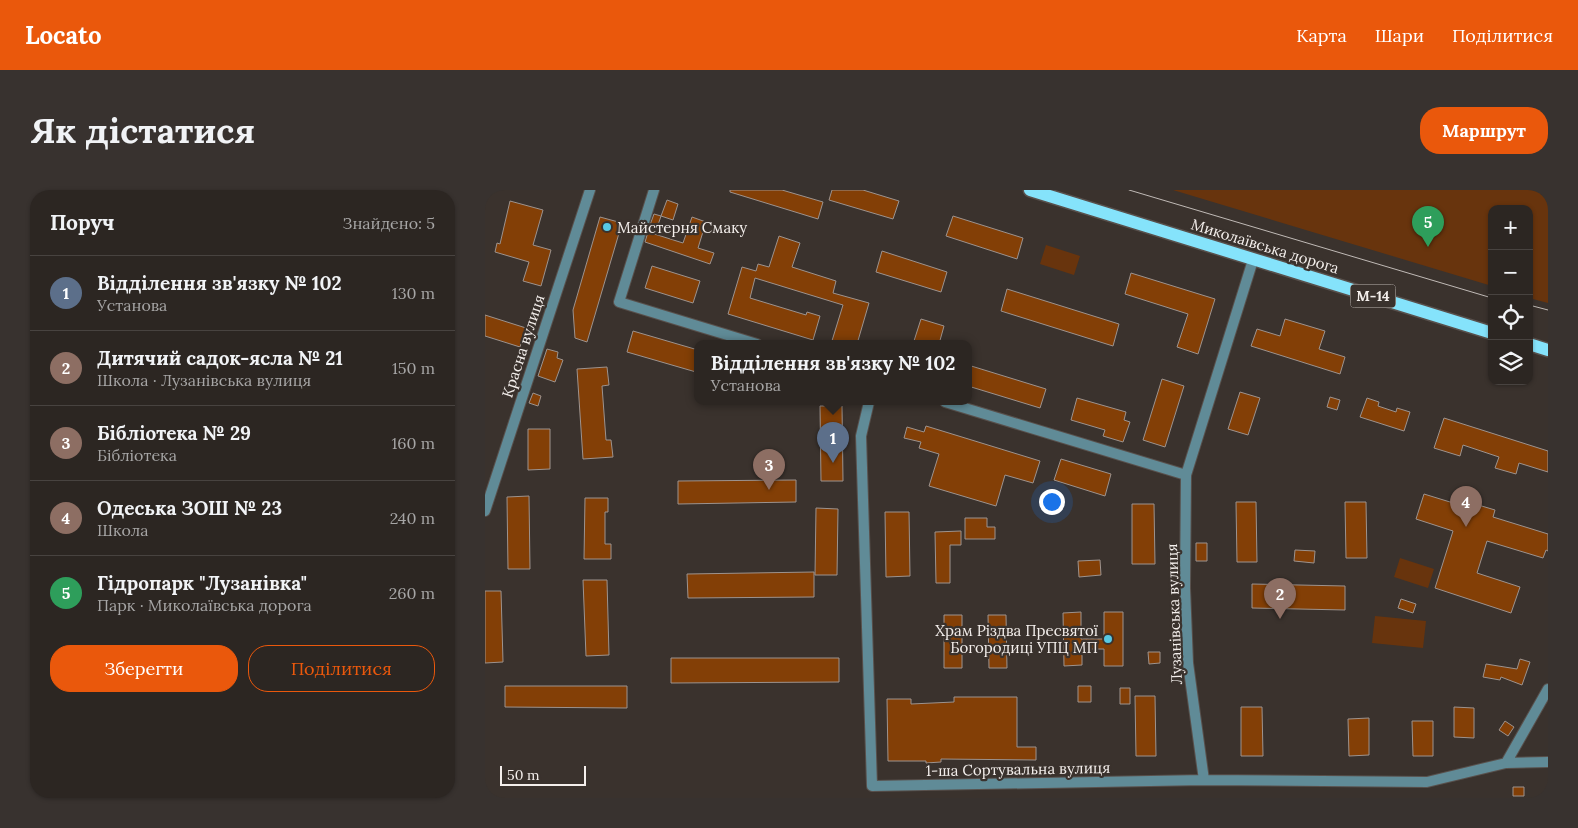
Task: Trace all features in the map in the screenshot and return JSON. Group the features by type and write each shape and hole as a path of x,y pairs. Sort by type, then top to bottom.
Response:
{"main road":[{"name":"Миколаївська дорога","path":"1030,190 1488,332"},
{"path":"1533,345 1548,350"}],"street":[{"name":"Красна вулиця","path":"485,511 589,190"},
{"path":"654,190 619,302 744,340"},
{"name":"Лузанівська вулиця","path":"1204,780 1188,663 1185,588 1186,475 1253,260"},
{"name":"1-ша Сортувальна вулиця","path":"868,405 861,436 872,786 1204,780 1427,782 1506,763 1548,762"},
{"path":"955,405 1186,475"},
{"path":"1506,763 1548,689"}],"shaded area":[{"path":"1173,190 1548,190 1548,303 1533,299 1533,205 1488,205 1488,285"},
{"path":"1046,245 1080,256 1074,275 1040,264"},
{"path":"1400,558 1434,569 1428,588 1394,577"},
{"path":"1375,616 1426,621 1423,648 1372,643"}],"building":[{"path":"730,190 782,190 823,202 818,219 730,192"},
{"path":"832,190 863,190 899,201 893,219 829,200"},
{"path":"667,200 678,204 673,220 661,216"},
{"path":"510,201 543,210 533,245 551,250 541,286 523,281 529,262 495,252 497,243 500,244"},
{"path":"654,214 661,216 657,228 650,225"},
{"path":"953,216 1023,238 1017,259 946,236"},
{"path":"600,217 622,223 587,342 575,338 573,310"},
{"path":"692,217 706,222 698,248 714,253 710,264 645,242 648,232 683,243"},
{"path":"779,236 800,243 792,267 836,281 833,293 869,303 858,340 832,340 843,305 755,278 750,298 806,315 807,312 820,316 813,340 728,314 742,267 756,271 758,264 769,267"},
{"path":"882,251 947,272 941,292 876,272"},
{"path":"652,266 700,281 693,303 645,288"},
{"path":"1131,273 1215,299 1198,354 1177,347 1188,314 1125,294"},
{"path":"1007,289 1119,324 1113,346 1001,311"},
{"path":"485,315 526,328 520,347 485,336"},
{"path":"921,319 944,326 940,340 914,340"},
{"path":"1285,319 1325,331 1319,349 1345,357 1340,374 1251,346 1257,329 1280,336"},
{"path":"633,331 694,349 694,371 627,352"},
{"path":"547,349 558,352 557,358 563,360 555,382 538,376"},
{"path":"972,366 1046,389 1040,408 972,387"},
{"path":"607,367 609,385 602,386 606,440 611,440 613,457 583,459 577,369"},
{"path":"1162,379 1184,386 1165,447 1143,440"},
{"path":"1240,392 1260,398 1248,435 1228,429"},
{"path":"533,393 541,396 538,406 529,403"},
{"path":"1330,397 1340,400 1337,410 1327,407"},
{"path":"1077,398 1126,412 1124,420 1130,422 1123,442 1103,436 1105,430 1071,420"},
{"path":"1367,398 1379,402 1378,406 1396,412 1397,408 1410,412 1404,431 1360,417"},
{"path":"820,406 842,406 843,481 821,481"},
{"path":"1444,418 1548,451 1548,472 1519,463 1516,474 1495,468 1499,457 1463,445 1460,456 1434,448"},
{"path":"926,426 1040,461 1033,483 1005,475 996,506 929,486 939,454 919,448 921,442 904,438 907,427 924,432"},
{"path":"528,429 550,429 550,469 528,470"},
{"path":"1061,459 1111,474 1105,496 1054,480"},
{"path":"796,480 796,502 678,504 678,481"},
{"path":"1424,494 1463,506 1465,501 1495,510 1493,517 1548,534 1548,551 1546,550 1543,558 1487,541 1477,573 1520,587 1511,613 1435,588 1453,531 1416,519"},
{"path":"529,496 530,569 508,569 507,497"},
{"path":"585,498 608,498 608,512 605,512 605,544 611,544 611,559 584,559"},
{"path":"1236,502 1256,502 1257,562 1237,562"},
{"path":"1345,502 1366,502 1367,558 1346,558"},
{"path":"1132,504 1154,504 1155,564 1132,564"},
{"path":"816,508 838,509 837,575 815,575"},
{"path":"885,512 909,512 910,576 886,577"},
{"path":"965,518 987,518 987,527 995,527 995,539 965,539"},
{"path":"961,531 961,545 950,545 950,583 936,583 935,532"},
{"path":"1196,543 1207,543 1207,561 1196,561"},
{"path":"1295,550 1315,551 1314,563 1294,561"},
{"path":"1100,560 1101,575 1079,577 1078,561"},
{"path":"814,572 814,597 688,598 687,574"},
{"path":"583,580 607,580 609,655 586,656"},
{"path":"1252,584 1345,586 1345,610 1252,608"},
{"path":"485,591 501,591 503,662 485,663"},
{"path":"1401,599 1416,604 1413,613 1398,608"},
{"name":"Храм Різдва Пресвятої Богородиці УПЦ МП","path":"1081,612 1081,639 1104,639 1104,612 1123,612 1123,666 1104,666 1104,649 1082,649 1082,665 1064,666 1063,613"},
{"path":"944,615 962,615 962,668 944,668"},
{"path":"988,615 1006,615 1007,668 989,668"},
{"path":"1148,652 1160,652 1160,663 1149,664"},
{"path":"671,658 839,658 839,682 671,683"},
{"path":"1520,659 1530,662 1522,685 1501,677 1500,680 1483,677 1486,664 1517,669"},
{"path":"505,686 627,686 627,708 505,707"},
{"path":"1078,686 1091,686 1091,702 1078,702"},
{"path":"1120,688 1130,688 1130,704 1120,704"},
{"path":"1135,696 1155,696 1156,756 1136,756"},
{"path":"954,697 1017,697 1017,747 1036,747 1036,760 941,759 941,762 926,763 926,761 888,761 887,699 911,699 911,704 954,702"},
{"path":"1241,707 1262,707 1263,756 1241,756"},
{"path":"1454,707 1474,708 1474,738 1454,737"},
{"path":"1369,718 1369,755 1349,756 1348,719"},
{"path":"1412,721 1433,721 1433,756 1413,756"},
{"path":"1505,721 1514,727 1508,736 1499,730"},
{"path":"1513,787 1524,787 1524,796 1513,796"}],"tram line":[{"path":"1129,190 1488,297"},
{"path":"1533,306 1548,310"}],"place":[{"name":"Майстерня Смаку","path":"607,227"},
{"name":"Гідропарк \"Лузанівка\"","path":"1428,247"},
{"name":"Відділення зв'язку № 102","path":"833,463"},
{"name":"Бібліотека № 29","path":"769,490"},
{"name":"Одеська ЗОШ № 23","path":"1466,527"},
{"name":"Дитячий садок-ясла № 21","path":"1280,619"},
{"name":"Храм Різдва Пресвятої Богородиці УПЦ МП","path":"1108,639"}]}
